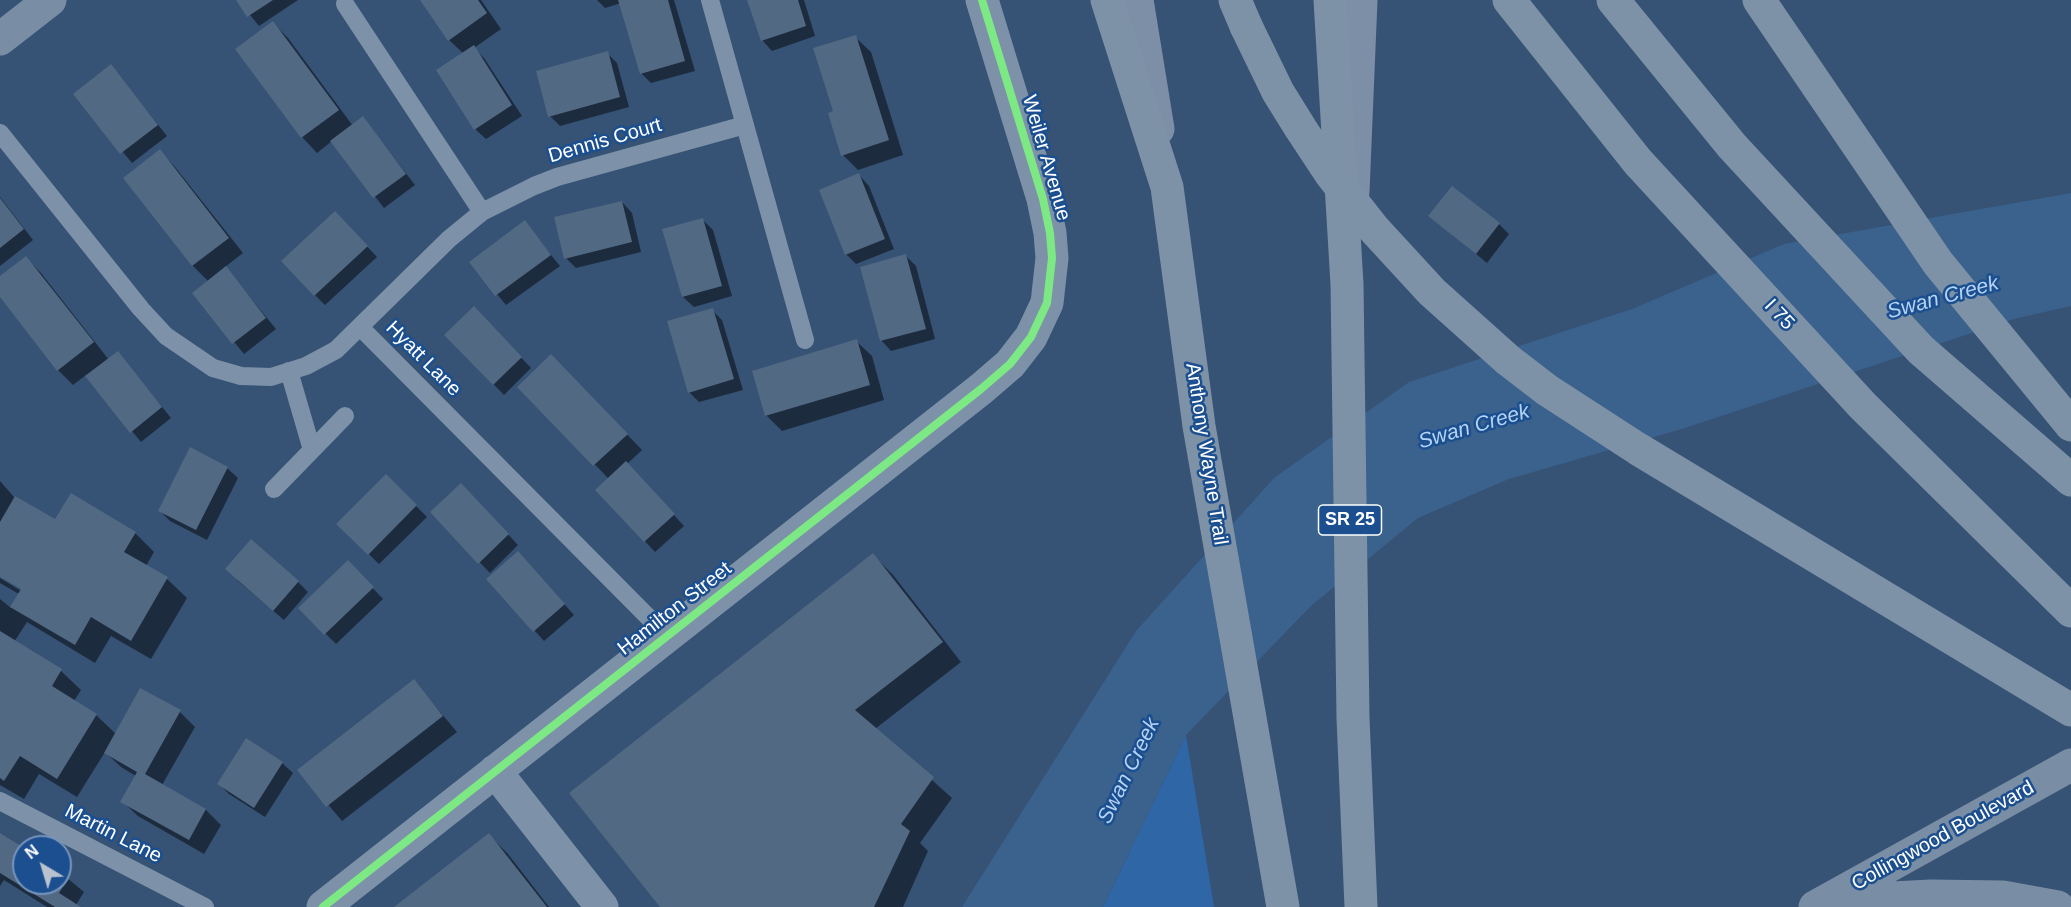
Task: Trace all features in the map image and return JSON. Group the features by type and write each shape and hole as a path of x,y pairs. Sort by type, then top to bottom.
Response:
{"highway":[{"path":"1107,0 1167,187"},
{"path":"1330,0 1347,284"},
{"name":"I 75","path":"1509,0 1638,162 1838,380 2071,611"},
{"path":"1613,0 1732,146 1921,350 2071,480"},
{"path":"1759,0 1920,238 2071,425"},
{"path":"1240,13 1278,92 1330,173 1374,230 1432,292 1508,360 1547,390 1638,449 2071,711"},
{"name":"Anthony Wayne Trail","path":"1167,187 1199,426 1269,814 1283,907"},
{"name":"SR 25","path":"1347,284 1353,718 1362,907"}],"main road":[{"path":"0,39 50,0"},
{"name":"Anthony Wayne Trail","path":"1137,0 1167,187"},
{"name":"SR 25","path":"1347,284 1361,0"},
{"name":"Collingwood Boulevard","path":"1820,904 2071,765"},
{"path":"1820,904 1931,896 2003,897 2058,907"}],"street":[{"name":"Weiler Avenue","path":"982,0 1043,199 1050,233 1050,285 1047,303 1036,326"},
{"name":"Hamilton Street","path":"323,907 981,389 1010,364 1036,326"},
{"path":"495,771 602,907"}],"lane":[{"path":"710,0 805,340"},
{"path":"345,4 482,212"},
{"name":"Dennis Court","path":"361,328 448,239 482,212 557,177 745,125"},
{"name":"Hyatt Lane","path":"0,133 141,309 166,336 213,368 241,376 271,377 336,350 361,328 667,636"},
{"path":"289,371 312,450"},
{"path":"274,489 345,416"},
{"name":"Martin Lane","path":"0,801 205,907"}],"shaded area":[{"path":"1186,735 1214,907 1103,907"}],"water":[{"name":"Swan Creek","path":"2071,193 2071,306 2014,319 1682,429 1509,479 1418,518 1311,606 1186,735 1103,907 962,907 1136,631 1274,478 1409,382 1632,309 1784,244"}],"building":[{"path":"236,0 273,0 247,17"},
{"path":"420,0 478,0 487,13 448,41"},
{"path":"618,0 668,0 685,61 640,74"},
{"path":"747,0 798,0 806,26 761,41"},
{"path":"273,21 339,110 301,138 235,49"},
{"path":"856,35 889,140 841,156 828,113 833,111 813,48"},
{"path":"474,45 512,105 474,130 436,70"},
{"path":"608,51 620,97 548,117 536,71"},
{"path":"111,64 158,125 120,154 73,94"},
{"path":"363,116 406,174 373,198 330,141"},
{"path":"160,149 229,238 192,266 123,178"},
{"path":"859,173 885,239 845,255 819,190"},
{"path":"1452,186 1500,223 1476,254 1428,216"},
{"path":"0,198 24,229 0,248"},
{"path":"622,201 632,242 564,259 554,217"},
{"path":"335,211 368,246 314,296 281,261"},
{"path":"703,218 722,286 682,297 662,229"},
{"path":"525,220 551,255 495,296 469,262"},
{"path":"906,254 926,329 880,341 860,267"},
{"path":"26,256 94,342 57,371 0,297 0,276"},
{"path":"226,266 266,318 232,344 192,293"},
{"path":"474,306 522,357 493,385 444,335"},
{"path":"713,308 734,379 688,393 667,321"},
{"path":"857,339 870,385 765,416 752,371"},
{"path":"118,351 162,407 130,433 85,376"},
{"path":"551,354 628,434 593,466 517,387"},
{"path":"190,447 228,467 196,530 158,511"},
{"path":"626,461 675,514 644,542 595,490"},
{"path":"386,474 417,505 368,555 336,524"},
{"path":"461,483 509,534 478,564 430,512"},
{"path":"71,493 136,532 124,552 168,577 131,641 91,617 75,645 10,607 21,589 0,577 0,522 15,496 55,519"},
{"path":"251,539 299,581 273,611 225,569"},
{"path":"518,551 565,604 533,632 486,579"},
{"path":"873,553 943,642 855,710 934,777 901,824 910,831 874,907 660,907 569,793"},
{"path":"348,560 374,587 324,635 298,608"},
{"path":"0,631 62,669 52,686 97,714 57,779 20,756 4,781 0,778"},
{"path":"414,679 443,716 326,807 297,770"},
{"path":"140,688 181,710 145,774 206,809 189,840 120,802 137,772 104,753"},
{"path":"246,738 283,762 254,808 217,784"},
{"path":"0,833 12,840 12,880 0,873"},
{"path":"489,833 547,907 394,907"},
{"path":"36,895 62,895 81,907 55,907"}],"cycle path":[{"path":"323,907 981,389 1010,364 1031,337 1047,303 1052,258 1050,233 1043,199 982,0"}]}
